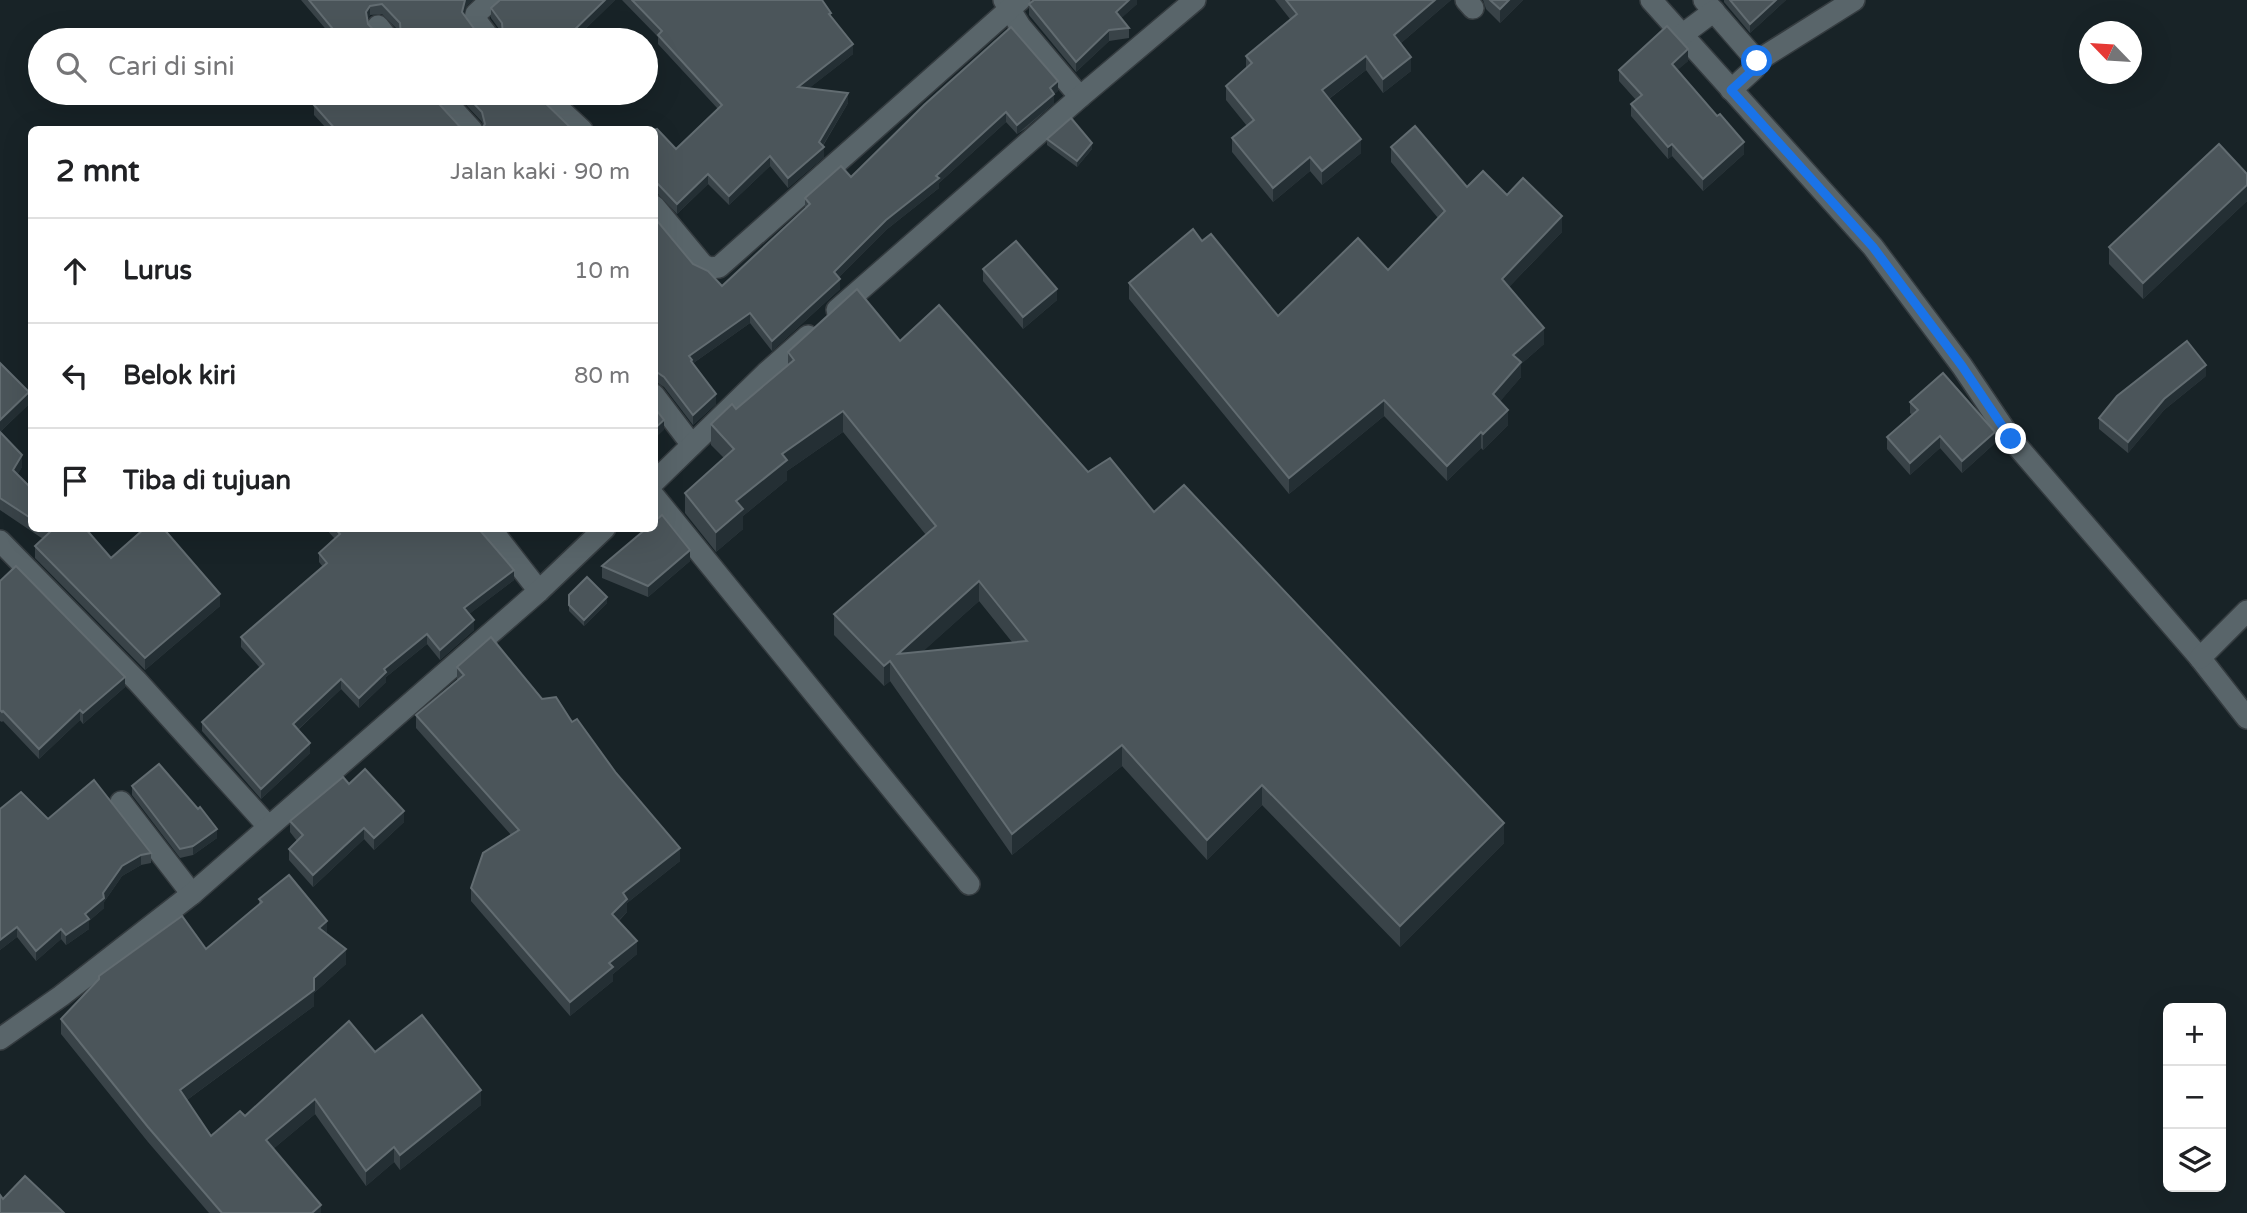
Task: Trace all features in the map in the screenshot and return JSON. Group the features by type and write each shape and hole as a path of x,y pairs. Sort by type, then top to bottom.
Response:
{"street":[{"path":"481,28 475,16 491,0"},
{"path":"658,478 766,373 1080,97 1195,0"},
{"path":"1651,0 1700,18 1745,75"},
{"path":"1745,75 1854,0"},
{"path":"658,211 703,265 710,268 719,267 1014,10 1080,97"},
{"path":"1700,18 1962,366 2011,439 2200,657 2247,718"},
{"path":"449,105 468,126"},
{"path":"555,105 578,126"},
{"path":"658,400 692,445"},
{"path":"658,501 970,884"},
{"path":"493,532 539,591"},
{"path":"0,1040 192,894 539,591 602,532"},
{"path":"0,541 137,681 268,826"},
{"path":"2200,657 2247,611"},
{"path":"121,802 192,894"}],"building":[{"path":"309,0 465,0 462,12 474,28 400,28 400,23 382,4 370,6 366,12 368,24 372,28 332,28"},
{"path":"500,0 605,0 576,28 502,28 502,23 491,8"},
{"path":"632,0 822,0 831,13 829,14 853,44 798,87 848,93 819,142 824,147 788,178 770,156 729,196 708,174 677,204 658,184 658,130 676,149 722,105 658,35 662,31"},
{"path":"1034,0 1129,0 1116,12 1129,28 1109,30 1076,62 1029,4"},
{"path":"1286,0 1435,0 1394,35 1411,57 1383,79 1366,56 1322,90 1361,139 1322,171 1310,157 1273,188 1232,138 1254,120 1226,86 1252,63 1246,56 1297,14"},
{"path":"1490,0 1509,0 1500,9"},
{"path":"1730,0 1776,0 1750,24"},
{"path":"1667,26 1688,49 1672,64 1717,116 1720,114 1744,142 1703,179 1672,144 1668,147 1631,104 1642,95 1619,70"},
{"path":"1011,27 1058,81 1050,88 1054,94 1017,125 1006,112 936,176 939,178 886,220 834,272 840,279 772,341 750,313 689,356 716,394 693,415 658,373 658,222 693,264 708,271 722,286 810,204 805,198 841,166 851,177 924,105"},
{"path":"314,105 440,105 459,126 332,126"},
{"path":"475,105 547,105 569,126 484,126 482,112"},
{"path":"1071,118 1092,143 1077,161 1047,139"},
{"path":"1415,126 1467,187 1483,171 1507,195 1523,178 1562,216 1502,279 1544,328 1513,355 1521,362 1493,394 1508,410 1447,466 1384,400 1289,478 1129,283 1193,229 1202,241 1211,234 1278,316 1358,238 1388,270 1445,211 1391,147"},
{"path":"2219,144 2247,174 2247,185 2143,283 2109,247"},
{"path":"1016,241 1057,289 1023,317 983,269"},
{"path":"857,289 900,341 939,305 1088,472 1110,458 1154,512 1184,485 1504,823 1400,926 1262,785 1207,840 1122,745 1012,834 890,661 884,666 834,614 936,526 843,411 782,454 787,460 736,501 743,509 716,532 685,493 734,449 711,424 732,404 736,409 794,360 788,352","holes":["979,581 1027,641 898,654"]},
{"path":"2187,341 2206,365 2164,399 2128,442 2099,418 2117,396"},
{"path":"0,363 28,393 0,420"},
{"path":"1943,373 1995,432 1962,461 1940,436 1910,463 1887,437 1918,410 1910,402"},
{"path":"658,412 664,420 658,425"},
{"path":"0,432 22,455 13,470 28,485 28,516 0,498"},
{"path":"662,515 690,550 648,586 602,566 642,532 658,532 658,518"},
{"path":"50,532 88,532 111,558 140,532 166,532 220,594 145,658 35,546"},
{"path":"338,532 481,532 514,570 464,608 474,620 440,650 427,634 384,669 386,672 359,698 341,679 293,724 310,743 261,789 202,722 264,664 241,637 327,563 319,553 340,534"},
{"path":"16,566 125,677 83,713 80,710 39,749 0,710 0,581"},
{"path":"587,577 607,597 584,620 569,605 569,595"},
{"path":"491,637 542,699 556,697 572,722 577,719 616,773 680,848 623,893 627,899 612,914 637,941 609,963 613,967 570,1002 471,888 483,853 519,830 416,715 464,675 457,667"},
{"path":"159,764 217,829 193,846 180,849 132,786"},
{"path":"365,769 404,811 374,838 364,828 313,875 289,849 303,835 290,821 343,777 349,784"},
{"path":"94,780 151,853 141,855 122,866 103,893 104,898 85,914 89,919 66,935 61,929 36,951 17,927 0,940 0,809 21,792 48,819"},
{"path":"289,875 327,921 319,928 346,949 314,978 314,990 180,1090 211,1136 240,1111 245,1116 349,1021 375,1052 422,1015 481,1090 400,1155 394,1147 366,1171 315,1099 266,1140 321,1205 312,1213 222,1213 61,1019 99,976 182,916 206,949 262,902 259,899"},
{"path":"25,1176 64,1213 0,1213 0,1195 3,1199"}],"route":[{"path":"1757,61 1754,69 1731,90 1873,247 1962,366 2011,439"}]}
